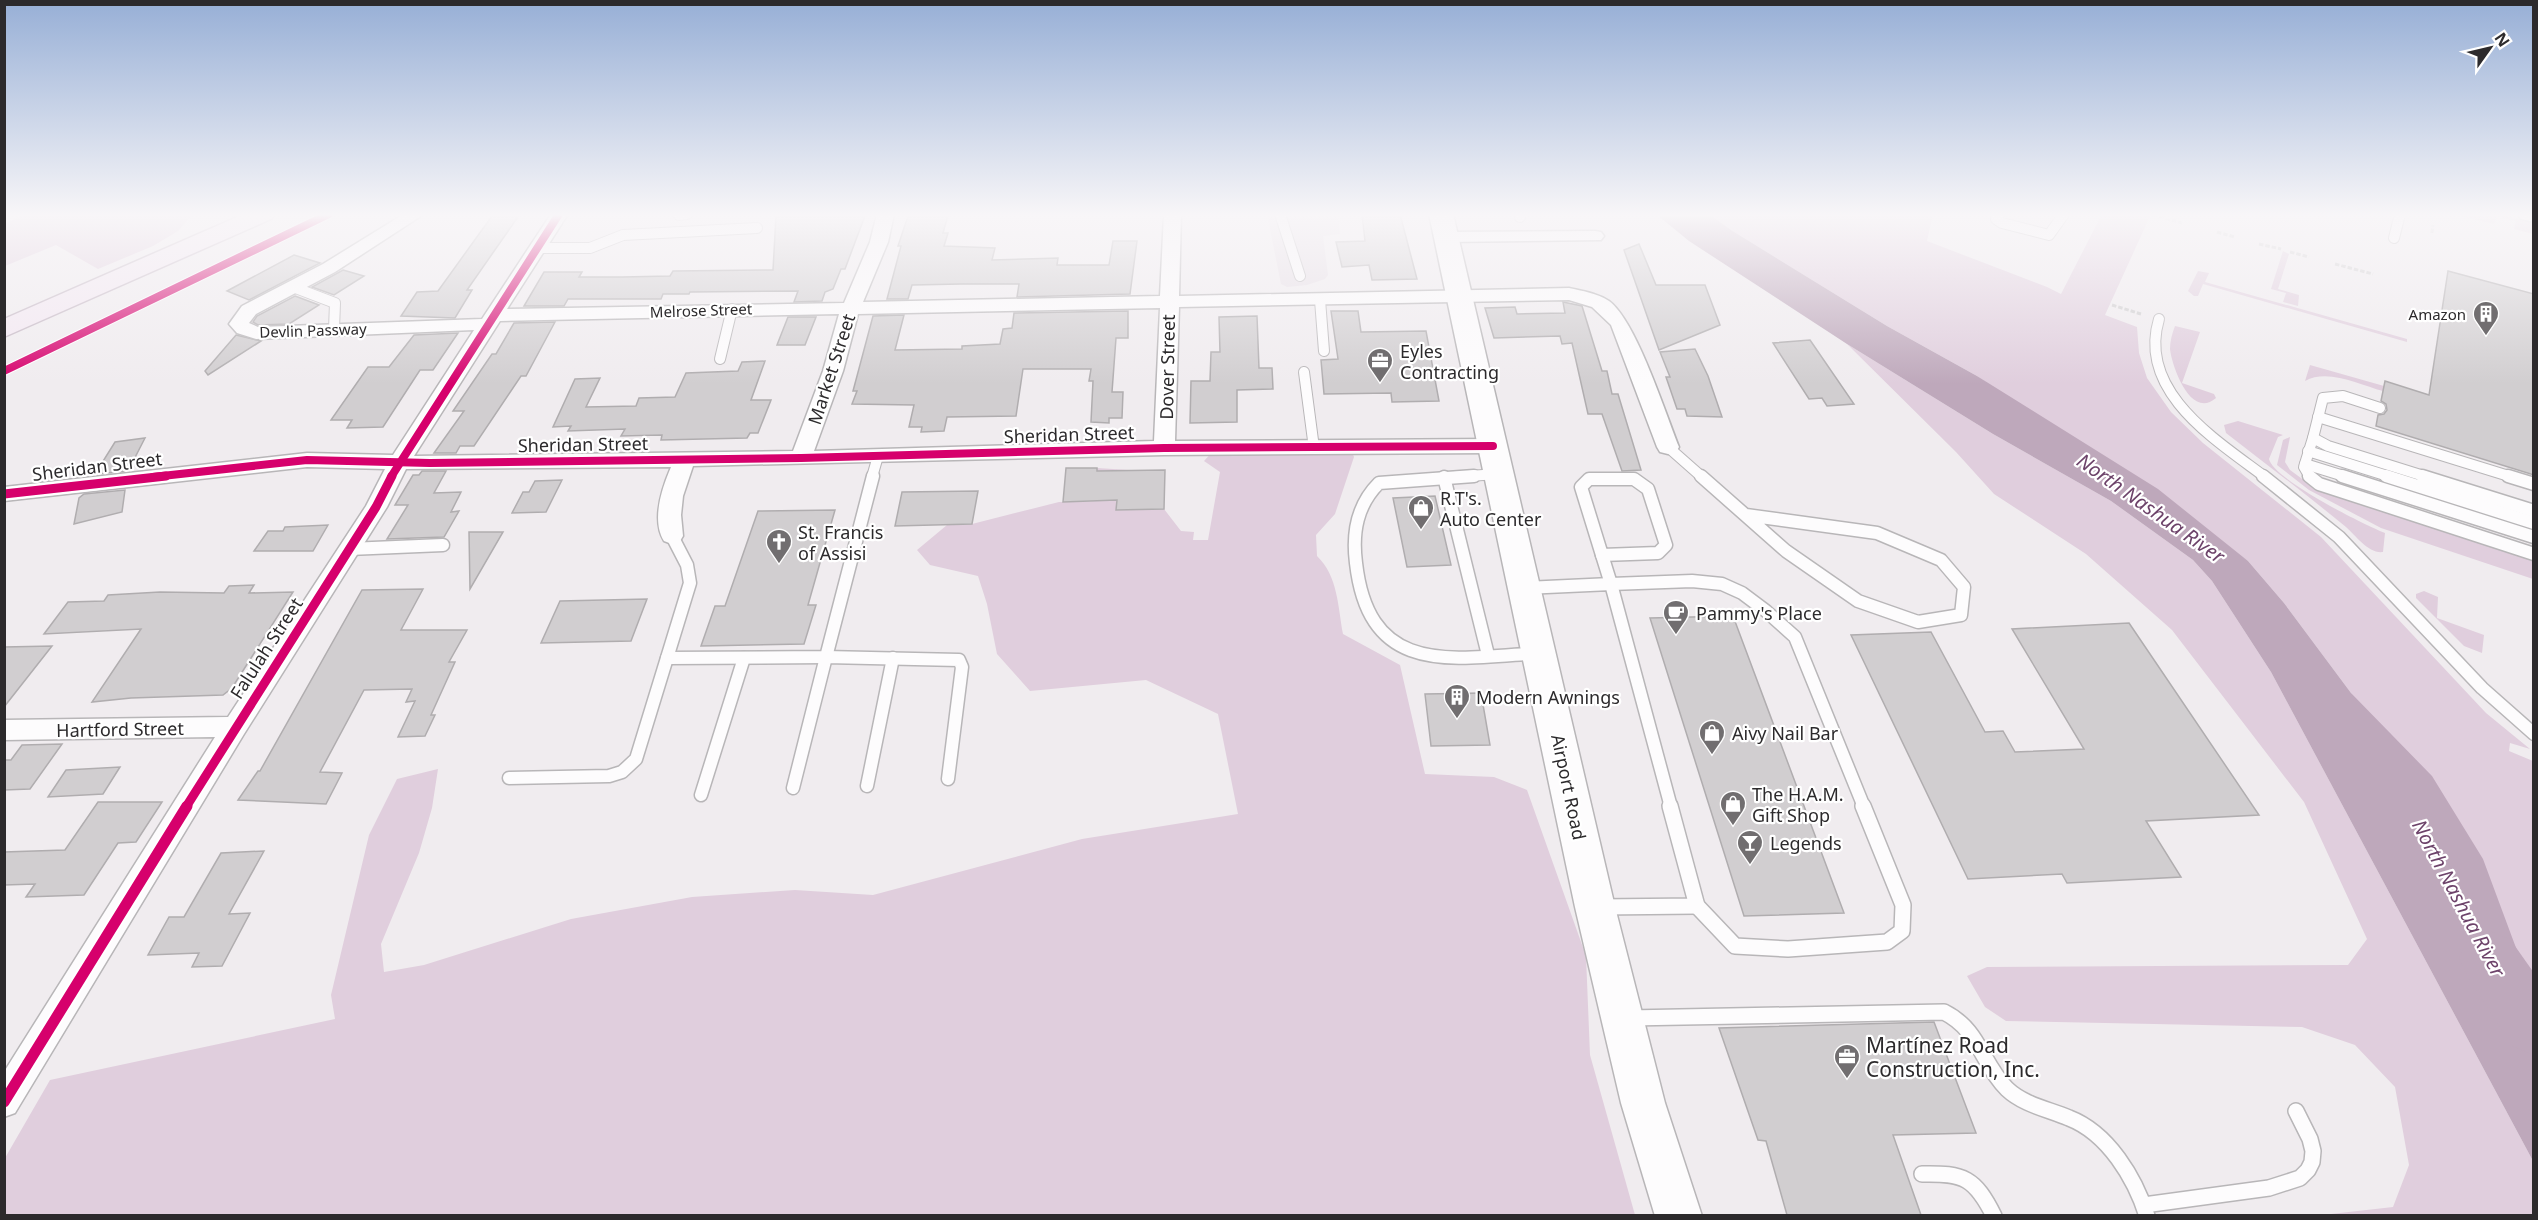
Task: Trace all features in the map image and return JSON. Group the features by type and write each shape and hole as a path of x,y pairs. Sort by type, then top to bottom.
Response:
{"highway":[{"path":"4,329 133,271"}],"main road":[{"name":"Airport Road","path":"1454,271 1595,907 1643,1103 1679,1215"}],"street":[{"name":"Devlin Passway","path":"323,271 249,310 239,324 244,329 256,333 493,319"},
{"name":"Falulah Street","path":"4,1102 235,728 376,507 400,461 523,271"},
{"name":"Market Street","path":"801,458 833,371 852,306 867,271"},
{"name":"Dover Street","path":"1164,448 1170,271"},
{"name":"Melrose Street","path":"493,319 852,306 1168,303 1569,294 1594,299 1609,309 1617,320 1668,447"},
{"name":"Sheridan Street","path":"4,494 307,460 430,463 801,458 1164,448 1314,448 1496,460"},
{"path":"672,536 668,521 669,503 685,459"},
{"name":"Hartford Street","path":"4,730 235,728"}],"lane":[{"path":"1298,271 1300,276"},
{"path":"293,287 335,303 334,329"},
{"path":"1320,300 1324,351"},
{"path":"720,359 732,309"},
{"path":"2159,319 2155,330 2156,356 2160,371 2174,397 2215,438 2343,541 2496,701 2534,734"},
{"path":"1304,372 1314,448"},
{"path":"2380,408 2329,395 2323,398 2306,461 2319,484 2534,554"},
{"path":"2318,417 2534,483"},
{"path":"2313,438 2328,446 2534,511"},
{"path":"1668,447 1786,551 1858,601 1918,622 1961,615 1964,587 1941,560 1876,533 1746,515"},
{"path":"793,788 878,456"},
{"path":"1496,460 1444,477 1389,481 1379,483 1372,488 1367,494 1355,526 1356,564 1368,612 1378,629 1390,640 1412,650 1458,657 1539,653"},
{"path":"2306,461 2534,523"},
{"path":"2306,461 2534,530"},
{"path":"2306,461 2534,537"},
{"path":"2306,461 2534,545"},
{"path":"1444,477 1488,656"},
{"path":"1524,588 1611,584 1713,581 1734,588 1795,637 1903,905 1902,931 1887,942 1788,949 1735,946 1697,906 1611,584 1601,555 1581,487 1589,479 1634,479 1648,489 1666,545 1658,554 1601,555"},
{"path":"509,778 609,776 630,767 636,759 690,583 687,565 672,536"},
{"path":"349,549 443,545"},
{"path":"667,658 826,657 953,659 960,662 962,667 948,779"},
{"path":"701,795 744,658"},
{"path":"867,786 892,658"},
{"path":"1595,907 1697,906"},
{"path":"1622,1018 1944,1012 1956,1016 1966,1024 1996,1077 2007,1090 2021,1100 2079,1122 2096,1135 2126,1171 2145,1210 2288,1185 2301,1179 2309,1170 2313,1158 2312,1141 2296,1111"},
{"path":"1922,1174 1954,1173 1966,1177 1983,1194 1994,1215"}],"path":[{"path":"2361,271 2373,274"},
{"path":"2112,305 2141,314"}],"shaded area":[{"path":"1278,271 1327,271 1325,279 1307,285 1287,287 1281,284"},
{"path":"1798,271 2005,271 2061,294 2073,271 2125,271 2105,315 2137,327 2139,353 2147,378 2171,412 2203,443 2321,537 2486,713 2530,749 2510,743 2509,751 2533,761 2533,1039 2527,1029 2522,964 2351,693 2284,603 2248,561 1977,376 1887,326"},
{"path":"2198,271 2209,273 2205,282 2407,339 2407,342 2203,284 2198,296 2194,296 2188,291"},
{"path":"2277,271 2284,271 2278,289 2299,295 2298,306 2283,302 2286,293 2271,289"},
{"path":"2175,326 2200,332 2182,383 2214,394 2216,398 2207,403 2199,402 2191,397 2184,388 2179,378 2170,349"},
{"path":"1847,344 1993,434 2111,501 2193,560 2212,581 2271,672 2533,1161 2533,1215 2322,1215 2393,1207 2409,1165 2395,1087 2355,1045 2302,1027 2006,1021 1985,1007 1967,976 1987,967 2348,965 2367,939 2304,802 2172,630 2086,554 1994,494 1956,452"},
{"path":"2310,365 2384,386 2383,391 2334,377 2314,377 2305,381"},
{"path":"2238,421 2283,435 2278,437 2269,459 2274,468 2302,489 2385,533 2383,552 2368,547 2346,527 2226,433 2224,425"},
{"path":"2290,437 2285,462 2290,470 2305,481 2533,557 2533,579 2381,528 2309,490 2277,465 2283,440"},
{"path":"1350,447 1354,457 1335,514 1316,535 1317,556 1333,582 1343,634 1400,665 1425,774 1494,777 1527,790 1586,956 1590,1055 1635,1215 5,1216 5,1158 50,1080 335,1019 331,995 369,835 397,779 438,769 432,808 419,853 381,944 384,972 424,965 571,919 692,897 795,890 873,895 1082,839 1238,814 1218,714 1146,680 1030,691 997,654 987,604 978,576 930,565 917,550 947,525 972,524 1059,502 1095,501 1097,468 1129,470 1128,494 1117,494 1116,510 1164,509 1181,531 1194,532 1193,540 1208,540 1220,472 1204,461 1216,448"},
{"path":"2424,591 2438,597 2437,618 2484,635 2482,653 2464,646 2416,598 2416,594"}],"water":[{"path":"1735,271 1798,271 1887,326 1977,376 2158,489 2248,561 2284,603 2351,693 2432,776 2483,859 2522,964 2527,1029 2533,1039 2533,1161 2271,672 2212,581 2193,560 2111,501 1993,434 1847,344"}],"building":[{"path":"264,271 305,271 249,300 227,291"},
{"path":"341,271 364,276 334,295 312,287"},
{"path":"452,271 480,271 467,290 472,290 455,318 401,316 417,292 438,291"},
{"path":"673,271 840,271 833,289 825,292 822,301 794,302 798,291 690,292 689,294 663,294 661,299 568,299 564,306 524,306 544,272 582,272 579,277 622,277 670,276"},
{"path":"894,271 1133,271 1130,294 1017,297 1019,284 912,285 908,299 887,299"},
{"path":"1370,271 1415,271 1417,279 1372,280"},
{"path":"1631,271 1650,271 1656,285 1705,285 1720,325 1659,350"},
{"name":"Amazon","path":"2448,271 2534,294 2534,475 2376,426 2378,415 2384,414 2387,410 2386,404 2381,401 2385,381 2429,395"},
{"path":"295,296 319,305 289,324 258,325 253,322 257,316"},
{"path":"1563,302 1582,306 1602,371 1607,371 1612,394 1618,394 1641,470 1622,471 1602,414 1588,414 1572,343 1562,344 1560,336 1494,338 1485,308 1515,307 1517,314 1565,313"},
{"path":"1128,311 1128,338 1116,338 1112,392 1123,392 1122,418 1109,418 1109,423 1091,422 1093,381 1089,381 1091,369 1023,369 1016,416 947,417 944,431 921,432 922,427 909,427 914,405 852,404 857,391 853,391 873,316 904,315 895,350 962,349 962,346 1000,344 1003,329 1012,328 1014,313"},
{"path":"1331,311 1358,311 1361,332 1426,331 1439,401 1392,402 1391,393 1324,394 1321,360 1338,359"},
{"path":"1257,316 1259,368 1272,368 1273,389 1237,390 1237,422 1190,423 1191,381 1210,381 1211,352 1220,352 1219,317"},
{"path":"788,317 816,317 805,345 777,345"},
{"path":"555,322 526,376 521,376 474,446 460,446 456,453 434,453 464,411 453,411 492,354 496,354 514,323"},
{"path":"458,333 433,370 420,370 383,427 347,428 352,420 331,420 368,367 389,367 414,335"},
{"path":"236,335 261,341 208,375 205,371"},
{"path":"1810,340 1854,404 1827,406 1822,398 1809,399 1773,343"},
{"path":"1695,349 1708,376 1722,417 1687,416 1685,409 1677,409 1666,377 1670,377 1660,352"},
{"path":"765,361 751,400 771,400 758,433 750,433 747,438 661,440 662,435 621,436 625,429 568,431 571,426 553,427 575,379 600,378 586,407 636,406 639,398 675,397 686,373 738,371 742,362"},
{"path":"145,438 128,471 95,474 115,442"},
{"path":"1066,468 1097,468 1097,471 1165,470 1164,509 1116,510 1117,500 1063,502"},
{"path":"422,471 446,471 434,493 461,492 451,512 459,511 444,537 387,539 408,505 395,505 413,475 419,475"},
{"path":"562,480 546,512 512,513 523,492 529,492 535,481"},
{"path":"125,490 122,512 74,524 79,498 84,494"},
{"path":"978,491 972,524 895,526 902,492"},
{"name":"R.T's. Auto Center","path":"1435,496 1451,565 1407,567 1393,498"},
{"name":"St. Francis of Assisi","path":"835,510 808,605 816,605 804,644 701,646 715,606 725,606 758,511"},
{"path":"328,525 313,551 254,551 268,531 283,531 285,527"},
{"path":"469,532 503,532 470,589"},
{"path":"254,585 249,593 293,592 232,688 223,695 131,698 92,702 141,629 44,634 68,602 104,601 108,595 160,592 224,593 229,586"},
{"path":"423,589 401,630 467,630 449,662 455,662 431,715 435,715 425,736 398,737 415,701 406,702 412,689 364,690 320,772 342,773 326,804 238,800 260,771 362,590"},
{"path":"647,599 631,641 541,643 560,601"},
{"path":"1733,616 1844,913 1744,916 1650,618"},
{"path":"2129,623 2259,815 2146,821 2181,877 2067,883 2062,874 1968,879 1851,635 1931,632 1985,732 2003,731 2015,752 2084,749 2012,629"},
{"path":"52,646 4,707 4,647"},
{"name":"Modern Awnings","path":"1481,693 1490,745 1431,746 1425,694"},
{"path":"62,744 30,789 4,790 4,760 11,760 22,745"},
{"path":"120,767 103,794 48,797 66,770"},
{"path":"98,802 162,802 136,842 118,843 84,895 26,897 35,884 4,885 4,852 65,850"},
{"path":"264,851 229,914 250,913 222,966 192,967 199,953 148,955 169,917 184,917 221,853"},
{"name":"Martínez Road Construction, Inc.","path":"1934,1022 1976,1133 1893,1135 1921,1215 1787,1215 1766,1141 1758,1140 1719,1028"}],"waterway":[{"name":"North Nashua River","path":"2489,958 2534,1026"}],"cycle path":[{"path":"4,371 211,271"},
{"path":"4,1102 235,727 376,507 400,461 522,271"},
{"path":"4,494 307,460 430,463 801,458 1164,448 1493,446"}],"place":[{"name":"Amazon","path":"2486,337"},
{"name":"Eyles Contracting","path":"1380,384"},
{"name":"R.T's. Auto Center","path":"1421,531"},
{"name":"St. Francis of Assisi","path":"779,565"},
{"name":"Pammy's Place","path":"1676,636"},
{"name":"Modern Awnings","path":"1457,720"},
{"name":"Aivy Nail Bar","path":"1712,756"},
{"name":"The H.A.M. Gift Shop","path":"1733,827"},
{"name":"Legends","path":"1750,866"},
{"name":"Martínez Road Construction, Inc.","path":"1847,1080"}]}
